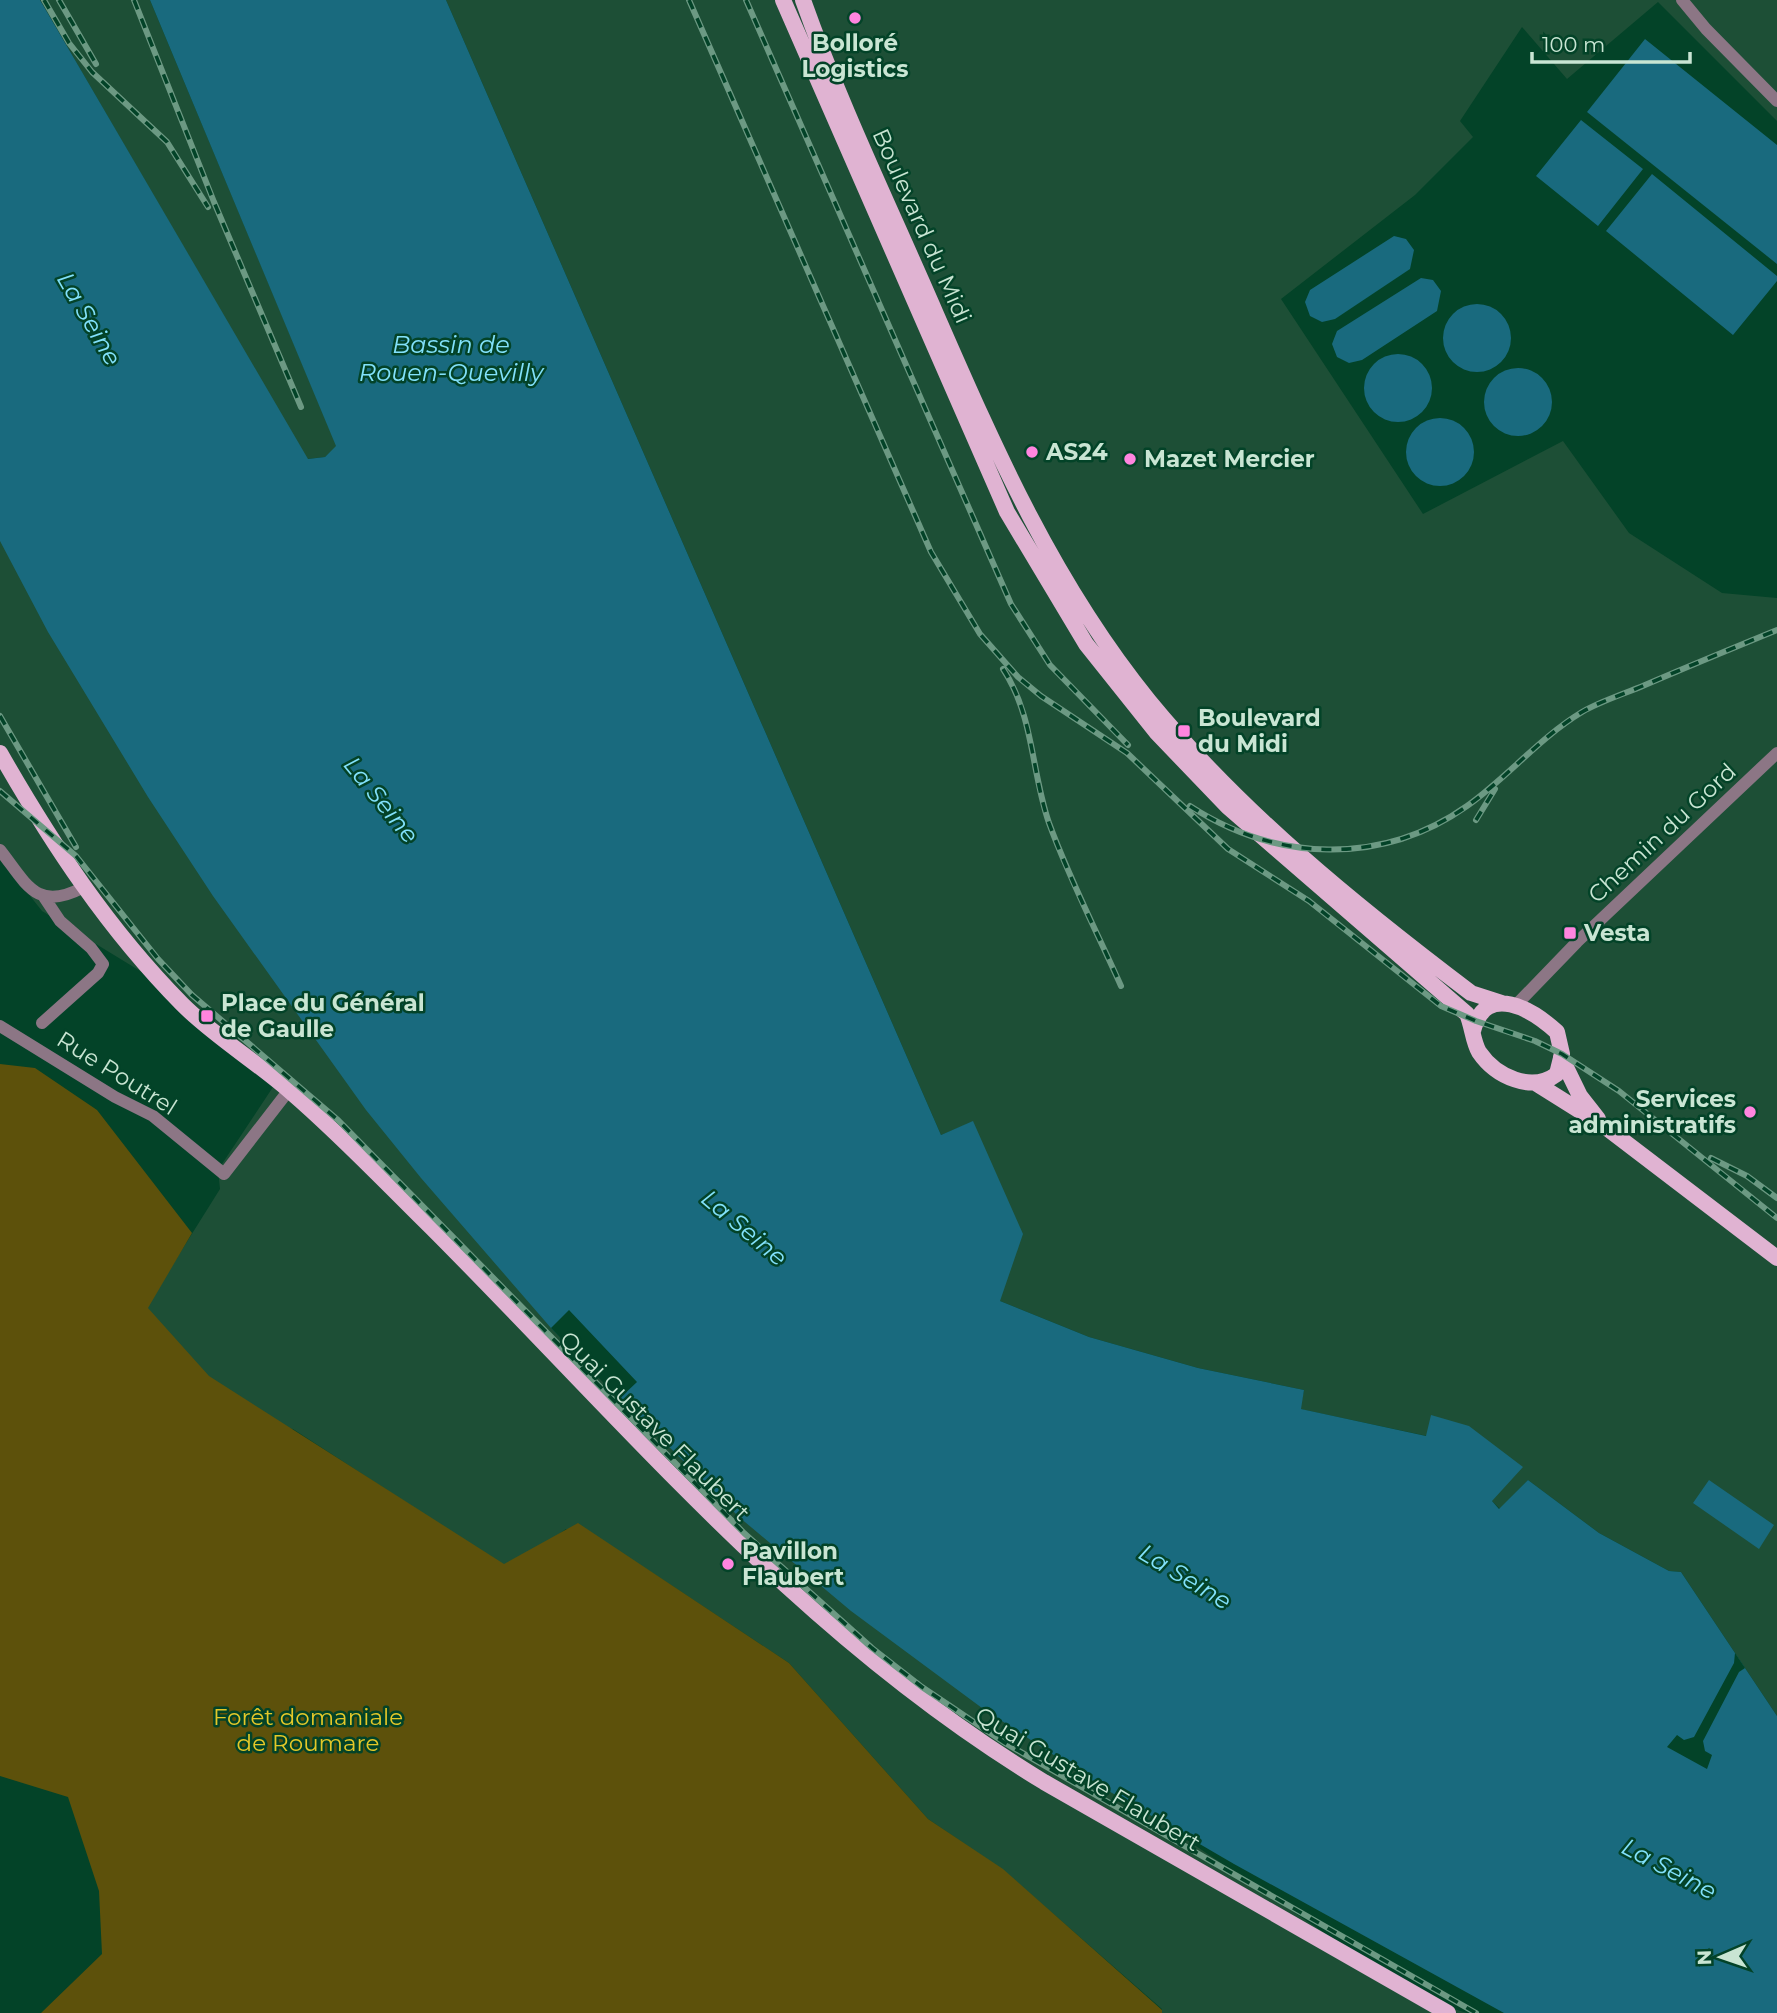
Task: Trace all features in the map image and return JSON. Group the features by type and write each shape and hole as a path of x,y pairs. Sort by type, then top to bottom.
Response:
{"main road":[{"name":"Boulevard du Midi","path":"783,0 1013,523 1086,644 1157,733 1228,807 1467,1014 1473,1031"},
{"name":"Boulevard du Midi","path":"803,0 829,71 1005,472 1083,616 1086,644"},
{"name":"Boulevard du Midi","path":"1013,523 1033,545 1083,616 1166,721 1272,830 1471,993 1509,1004"},
{"name":"Quai Gustave Flaubert","path":"0,753 82,888 136,955 186,1008 289,1090 439,1236 729,1535 886,1674 995,1752 1158,1849 1448,2013"},
{"path":"1604,1126 1580,1096 1561,1057 1557,1032 1509,1004 1487,1009 1477,1018 1473,1031 1478,1050 1497,1070 1524,1083 1537,1084 1604,1126 1777,1258"},
{"path":"1537,1084 1557,1074 1561,1057"}],"street":[{"path":"1682,0 1706,29 1777,101"},
{"name":"Chemin du Gord","path":"1509,1004 1777,753"},
{"path":"0,850 24,882 44,897 60,920 91,948 103,964 98,973 42,1024"},
{"path":"44,897 59,898 82,888"},
{"name":"Rue Poutrel","path":"0,1026 115,1097 153,1116 224,1174 289,1090"}],"shaded area":[{"path":"40,0 150,0 337,447 325,457 307,459"},
{"path":"446,0 1777,0 1777,121 1658,2 1567,79 1522,27 1460,121 1473,137 1415,195 1281,299 1423,514 1563,441 1629,533 1722,593 1777,598 1777,1716 1681,1572 1669,1571 1599,1533 1528,1480 1500,1509 1427,1436 1300,1409 1304,1390 1198,1368 1089,1337 1000,1301 973,1122 941,1135"},
{"path":"0,479 1001,1714 1422,1999 1467,2013 1162,2013 1162,2009 1003,1870 928,1819 789,1663 648,1570 566,1529 510,1570 293,1429 243,1421 138,1313 158,1288 220,1189 218,1170 273,1087 281,1094 163,985 42,911 0,858"}],"green space":[{"name":"Forêt domaniale de Roumare","path":"0,1064 35,1068 97,1110 192,1233 148,1308 209,1376 504,1564 578,1523 789,1663 928,1819 1003,1869 1162,2010 1162,2013 41,2013 102,1954 99,1891 68,1797 0,1776"}],"water":[{"path":"0,0 40,0 308,459 325,457 336,446 150,0 446,0 941,1135 973,1121 1023,1234 1000,1301 1089,1337 1198,1368 1304,1390 1301,1409 1426,1436 1431,1415 1469,1426 1523,1467 1492,1501 1499,1509 1528,1480 1599,1533 1669,1571 1681,1572 1777,1716 1777,2013 1504,2013 1234,1864 1107,1790 982,1708 851,1611 739,1517 551,1328 366,1110 213,896 148,797 48,632 0,541"},
{"path":"1645,39 1777,145 1777,264 1587,112"},
{"path":"1581,120 1643,169 1598,226 1536,176"},
{"path":"1652,174 1777,276 1777,281 1733,335 1606,231"},
{"path":"1394,236 1406,239 1414,250 1410,269 1335,319 1322,322 1310,316 1305,302 1310,290"},
{"path":"1421,278 1433,280 1441,291 1437,311 1362,360 1349,363 1337,357 1332,344 1337,331"},
{"path":"1470,304 1484,304 1496,309 1506,319 1511,338 1506,357 1496,367 1484,372 1470,372 1458,367 1448,357 1443,345 1443,331 1448,319 1458,309"},
{"path":"1391,354 1405,354 1417,359 1427,369 1432,388 1427,407 1417,417 1405,422 1391,422 1379,417 1369,407 1364,395 1364,381 1369,369 1379,359"},
{"path":"1511,368 1525,368 1537,373 1547,383 1552,402 1547,421 1537,431 1525,436 1511,436 1499,431 1489,421 1484,409 1484,395 1489,383 1499,373"},
{"path":"1433,418 1447,418 1459,423 1469,433 1474,452 1469,471 1459,481 1447,486 1433,486 1421,481 1411,471 1406,459 1406,445 1411,433 1421,423"},
{"path":"1709,1480 1774,1525 1759,1549 1693,1503"}],"pier":[{"path":"569,1310 637,1382 619,1399 551,1328"},
{"path":"1735,1653 1745,1668 1739,1672 1703,1741 1705,1751 1712,1755 1707,1769 1667,1747 1677,1735 1684,1740 1694,1737 1734,1663"}],"railway":[{"path":"44,0 69,43 92,72 167,142 208,207"},
{"path":"59,0 96,64"},
{"path":"134,0 214,202 301,407"},
{"path":"689,0 931,552 980,634 1018,677 1041,696 1127,753 1228,849 1309,901 1441,1006 1535,1041 1562,1054 1619,1091 1777,1218"},
{"path":"746,0 1011,604 1050,665 1128,745"},
{"path":"1190,806 1223,825 1258,838 1293,846 1329,849 1365,847 1400,839 1434,826 1467,806 1566,722 1582,712 1777,630"},
{"path":"1003,669 1021,706 1049,823 1074,885 1121,986"},
{"path":"0,716 76,847"},
{"path":"1476,820 1495,789"},
{"path":"0,791 76,856 158,959 192,995 338,1120 744,1533 872,1648 922,1687 1005,1743 1476,2013"},
{"path":"1711,1158 1747,1176 1777,1198"}],"place":[{"name":"Bolloré Logistics","path":"855,18"},
{"name":"AS24","path":"1032,452"},
{"name":"Mazet Mercier","path":"1130,459"},
{"name":"Boulevard du Midi","path":"1184,731"},
{"name":"Vesta","path":"1570,933"},
{"name":"Place du Général de Gaulle","path":"207,1016"},
{"name":"Services administratifs","path":"1750,1112"},
{"name":"Pavillon Flaubert","path":"728,1564"}],"water label":[{"name":"La Seine","path":"89,319"},
{"name":"Bassin de Rouen-Quevilly","path":"451,359"},
{"name":"La Seine","path":"381,800"},
{"name":"La Seine","path":"744,1228"},
{"name":"La Seine","path":"1185,1577"},
{"name":"La Seine","path":"1669,1869"}]}
